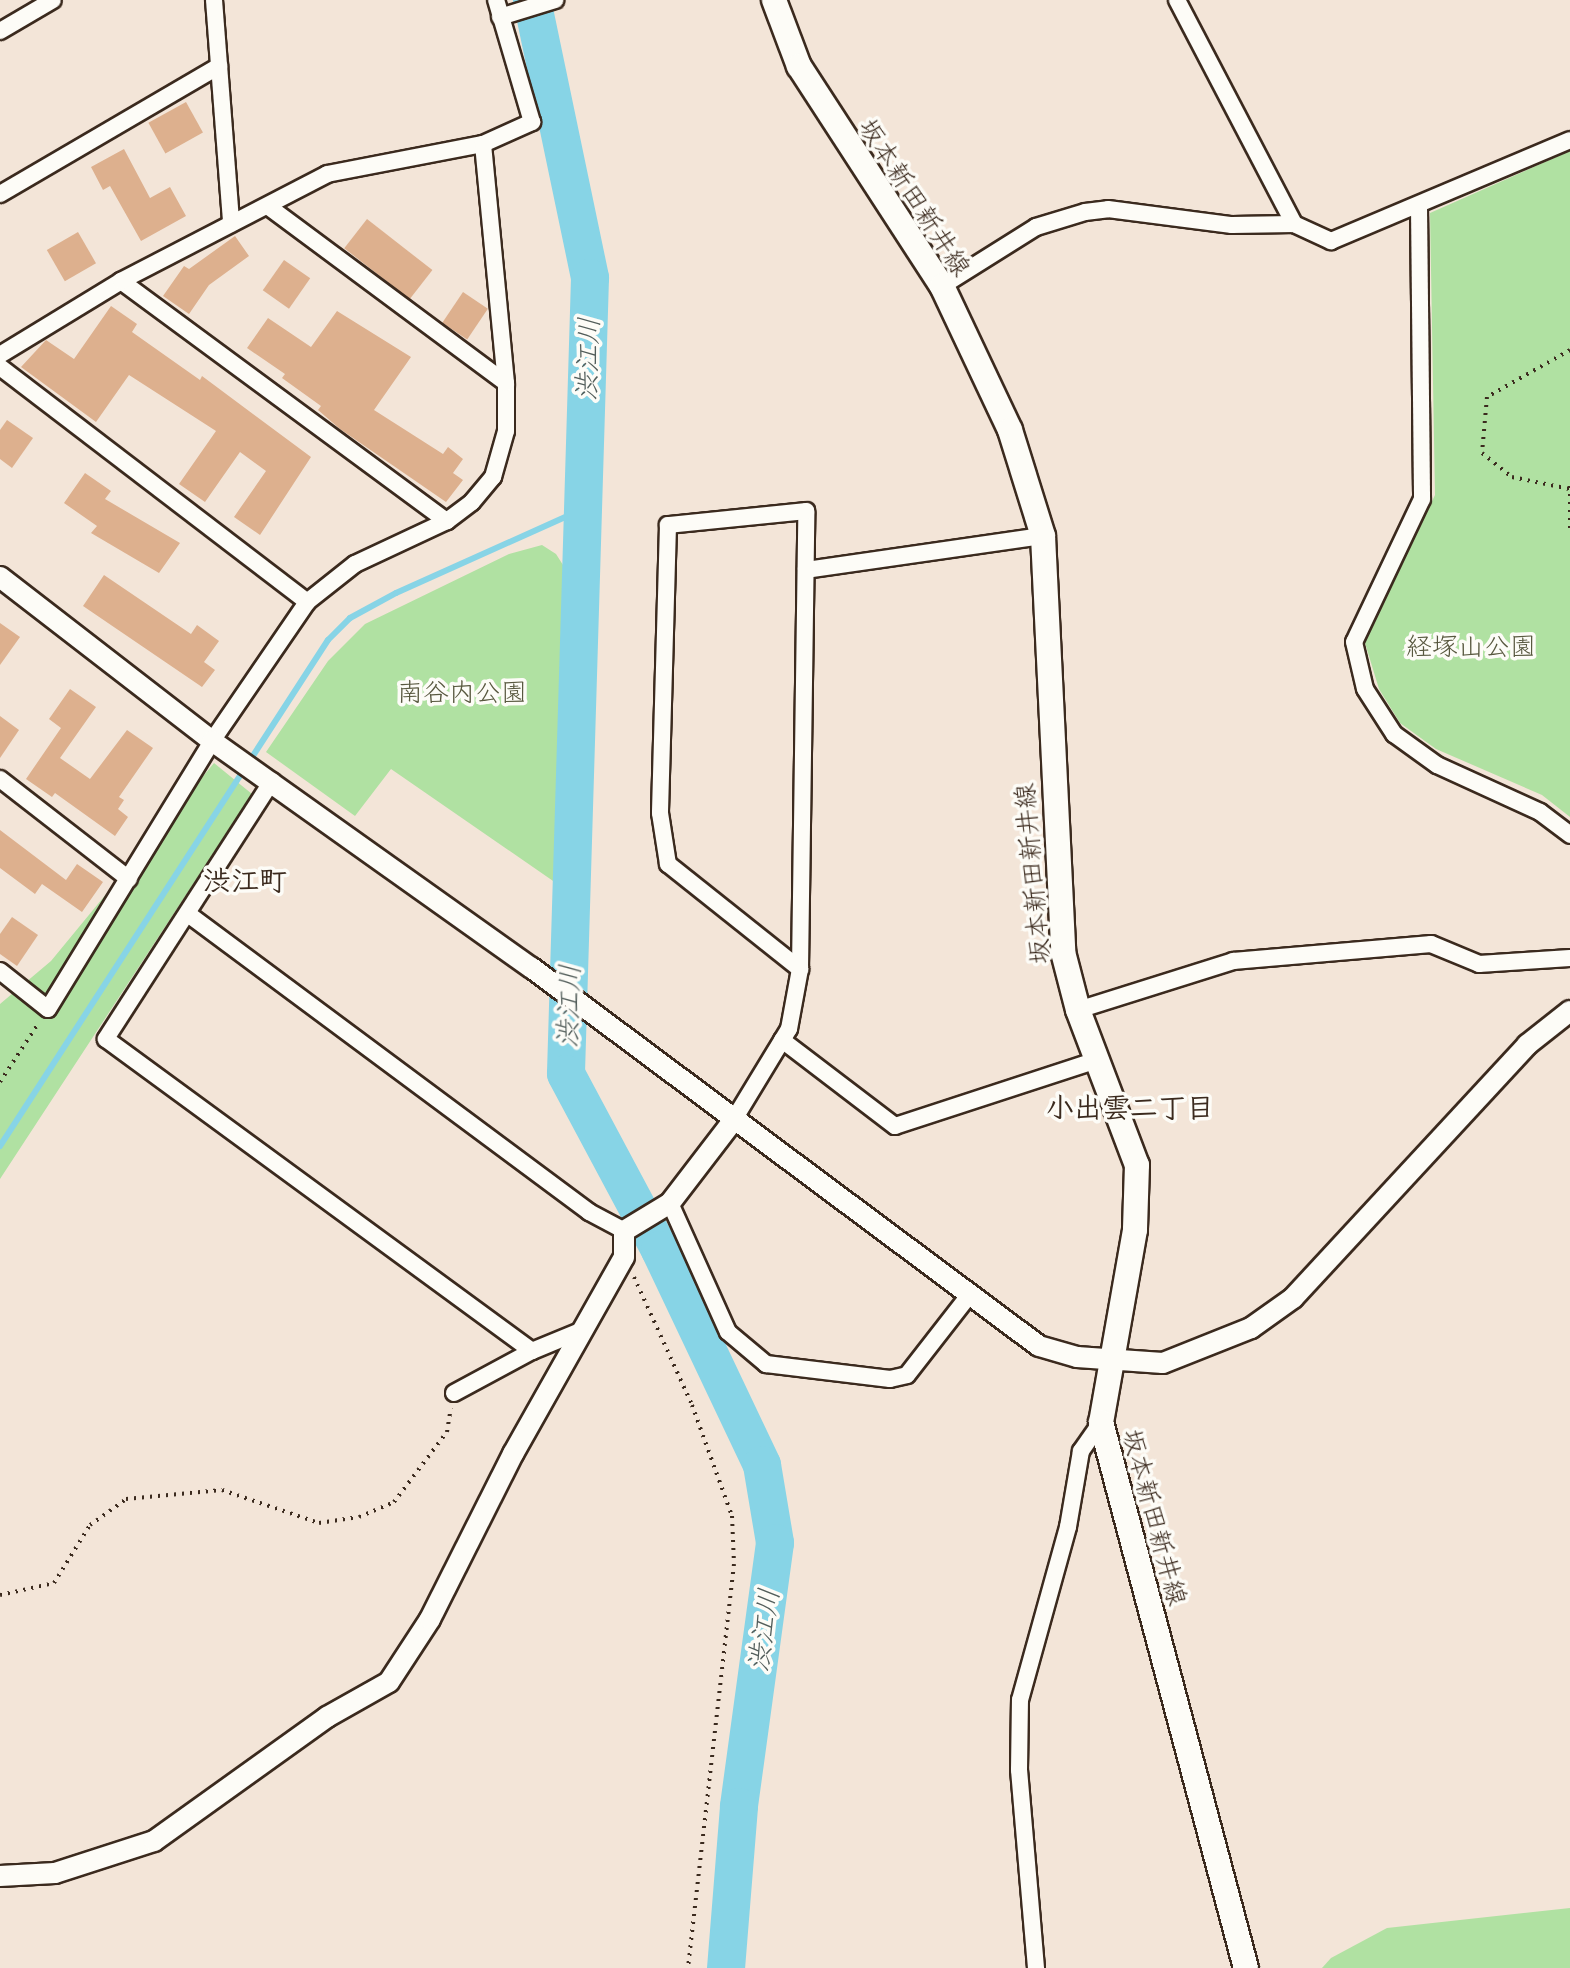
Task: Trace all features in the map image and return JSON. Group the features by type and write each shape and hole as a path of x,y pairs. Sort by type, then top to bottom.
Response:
{"main road":[{"name":"坂本新田新井線","path":"774,0 799,66 942,286 1010,430 1043,536 1063,952 1078,1010 1137,1165 1135,1230 1101,1422 1246,1968"}],"street":[{"path":"0,31 53,0"},
{"path":"214,0 231,223"},
{"path":"0,355 121,281 231,223 269,207 327,174 483,144 532,122 502,11 554,0"},
{"path":"1177,0 1294,224"},
{"path":"0,194 219,66"},
{"path":"942,286 1036,227 1085,212 1108,209 1232,225 1294,224 1331,241 1419,207 1570,140"},
{"path":"0,971 48,1009 129,879 220,745 307,602 355,564 447,521 472,502 493,477 506,431 506,383 483,144"},
{"path":"269,207 506,383"},
{"path":"1419,207 1422,499 1354,642 1365,689 1394,734 1437,765 1540,812 1570,835"},
{"path":"121,281 447,521"},
{"path":"0,367 307,602"},
{"path":"624,1231 663,1209 733,1121 789,1029 800,969 806,511 668,525 660,813 668,864 800,969"},
{"path":"806,570 1043,536"},
{"path":"0,577 220,745 532,968 733,1121 1039,1346 1111,1361 1163,1363 1251,1328 1293,1298 1527,1045 1570,1011"},
{"path":"268,778 188,914 106,1039 532,1351"},
{"path":"0,779 129,879"},
{"path":"188,914 589,1212 624,1231"},
{"path":"1078,1010 1233,961 1431,944 1479,964 1570,958"},
{"path":"782,1040 895,1126 1097,1060"},
{"path":"663,1209 728,1332 766,1364 890,1379 907,1375 922,1362 970,1294"},
{"path":"0,1876 55,1873 154,1841 327,1717 389,1682 430,1619 580,1331 624,1257 624,1231"},
{"path":"454,1393 532,1351 580,1331"},
{"path":"1036,1968 1019,1770 1020,1700 1068,1527 1081,1451 1101,1422"}],"path":[{"path":"1570,350 1487,397 1489,417 1482,453 1512,477 1569,488 1570,530"},
{"path":"0,1082 20,1045 44,1019"},
{"path":"624,1257 692,1405 732,1516 734,1564 688,1968"},
{"path":"0,1595 54,1583 90,1525 126,1499 222,1490 319,1523 359,1517 394,1502 447,1432 454,1393"}],"green space":[{"name":"経塚山公園","path":"1570,151 1570,817 1542,795 1436,749 1400,723 1379,689 1365,643 1435,495 1430,213"},
{"name":"南谷内公園","path":"542,545 556,554 570,576 556,883 391,769 355,816 266,752 328,661 365,624 509,554"},
{"path":"214,763 252,794 0,1179 0,1004 51,961"},
{"path":"1570,1908 1570,1968 1322,1968 1331,1958 1387,1928"}],"building":[{"path":"186,102 203,133 165,153 148,123"},
{"path":"124,149 150,198 170,187 186,216 141,241 110,186 103,190 91,167"},
{"path":"367,219 432,270 410,299 344,248"},
{"path":"78,232 96,263 65,281 47,250"},
{"path":"235,236 249,256 209,285 189,314 163,296 184,266 189,269"},
{"path":"284,260 310,278 289,309 263,290"},
{"path":"463,292 488,309 467,339 442,323"},
{"path":"111,306 137,324 132,332 200,380 202,376 311,457 260,535 234,517 266,471 240,452 205,502 179,484 216,431 129,375 96,422 21,367 46,340 74,359"},
{"path":"337,311 411,357 374,410 443,454 448,447 463,459 453,473 463,480 446,502 340,429 318,410 321,406 282,378 285,374 247,348 268,318 311,347"},
{"path":"7,420 33,438 12,468 0,459 0,430"},
{"path":"85,473 111,491 105,499 180,543 159,573 91,533 97,526 64,503"},
{"path":"104,575 191,634 197,625 219,641 204,662 215,670 202,687 83,606"},
{"path":"0,623 20,637 0,665"},
{"path":"70,689 96,707 60,758 90,779 127,730 153,748 119,797 124,800 118,809 128,817 115,836 55,793 52,797 26,779 61,728 49,719"},
{"path":"0,716 19,730 0,758"},
{"path":"0,830 66,880 77,864 103,882 82,912 42,884 35,894 0,868"},
{"path":"12,917 38,935 17,966 0,954 0,934"}],"waterway":[{"name":"渋江川","path":"532,0 590,278 566,1074 660,1250 762,1465 775,1543 739,1807 726,1968"},
{"path":"0,1146 328,640 350,618 396,593 585,508"}],"district":[{"name":"渋江町","path":"245,880"},
{"name":"小出雲二丁目","path":"1130,1107"}]}
